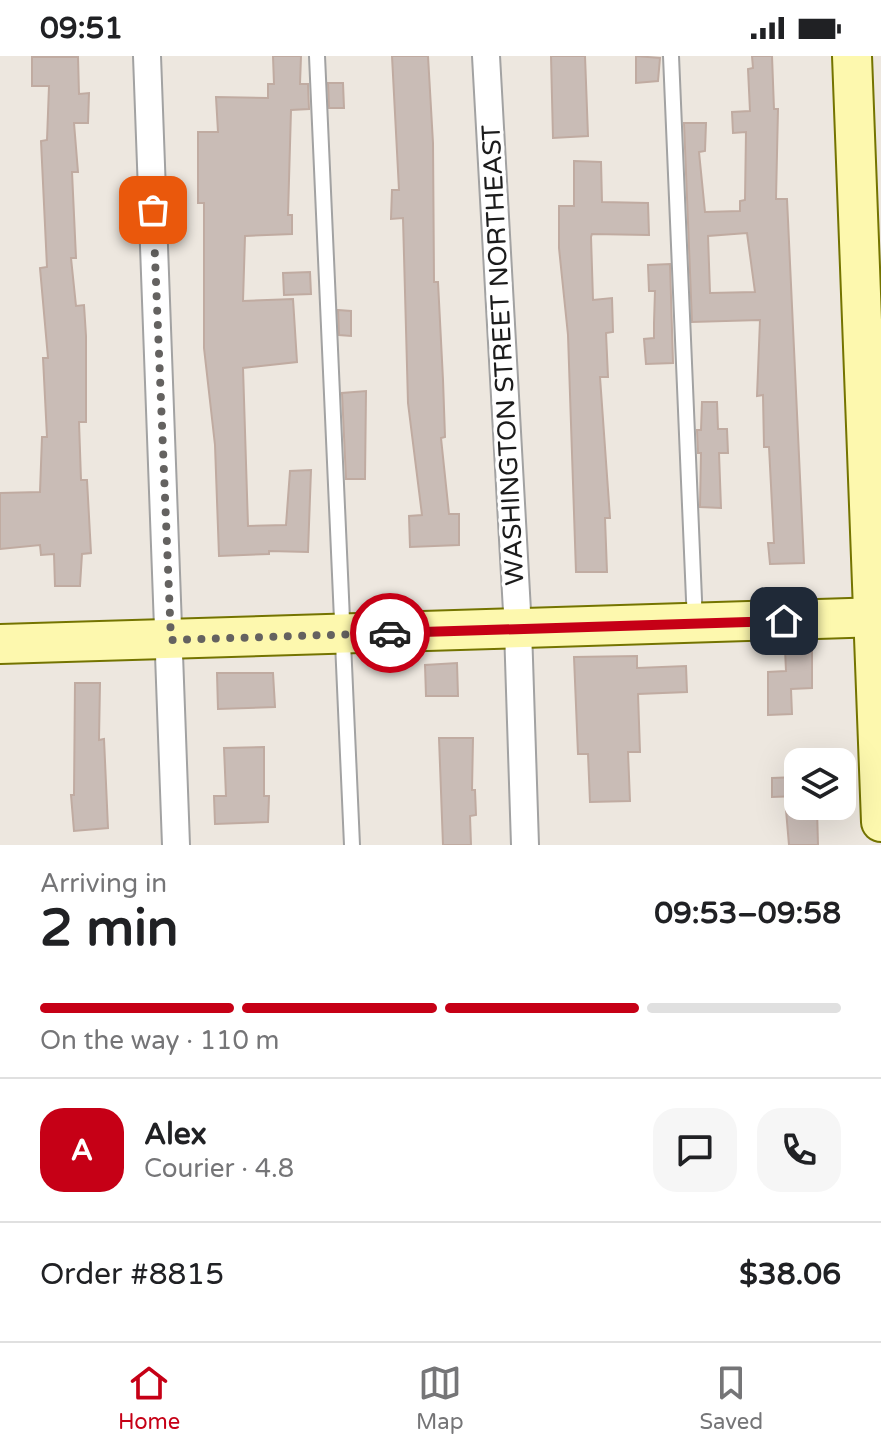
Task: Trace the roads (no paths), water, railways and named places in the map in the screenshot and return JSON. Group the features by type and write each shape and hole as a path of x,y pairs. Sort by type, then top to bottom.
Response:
{"street":[{"path":"147,56 171,640 176,845"},
{"name":"WASHINGTON STREET NORTHEAST","path":"486,56 518,629 525,845"},
{"path":"852,56 876,618 881,822"},
{"path":"0,644 876,618"}],"lane":[{"path":"317,56 352,845"},
{"path":"671,56 695,623"}]}
